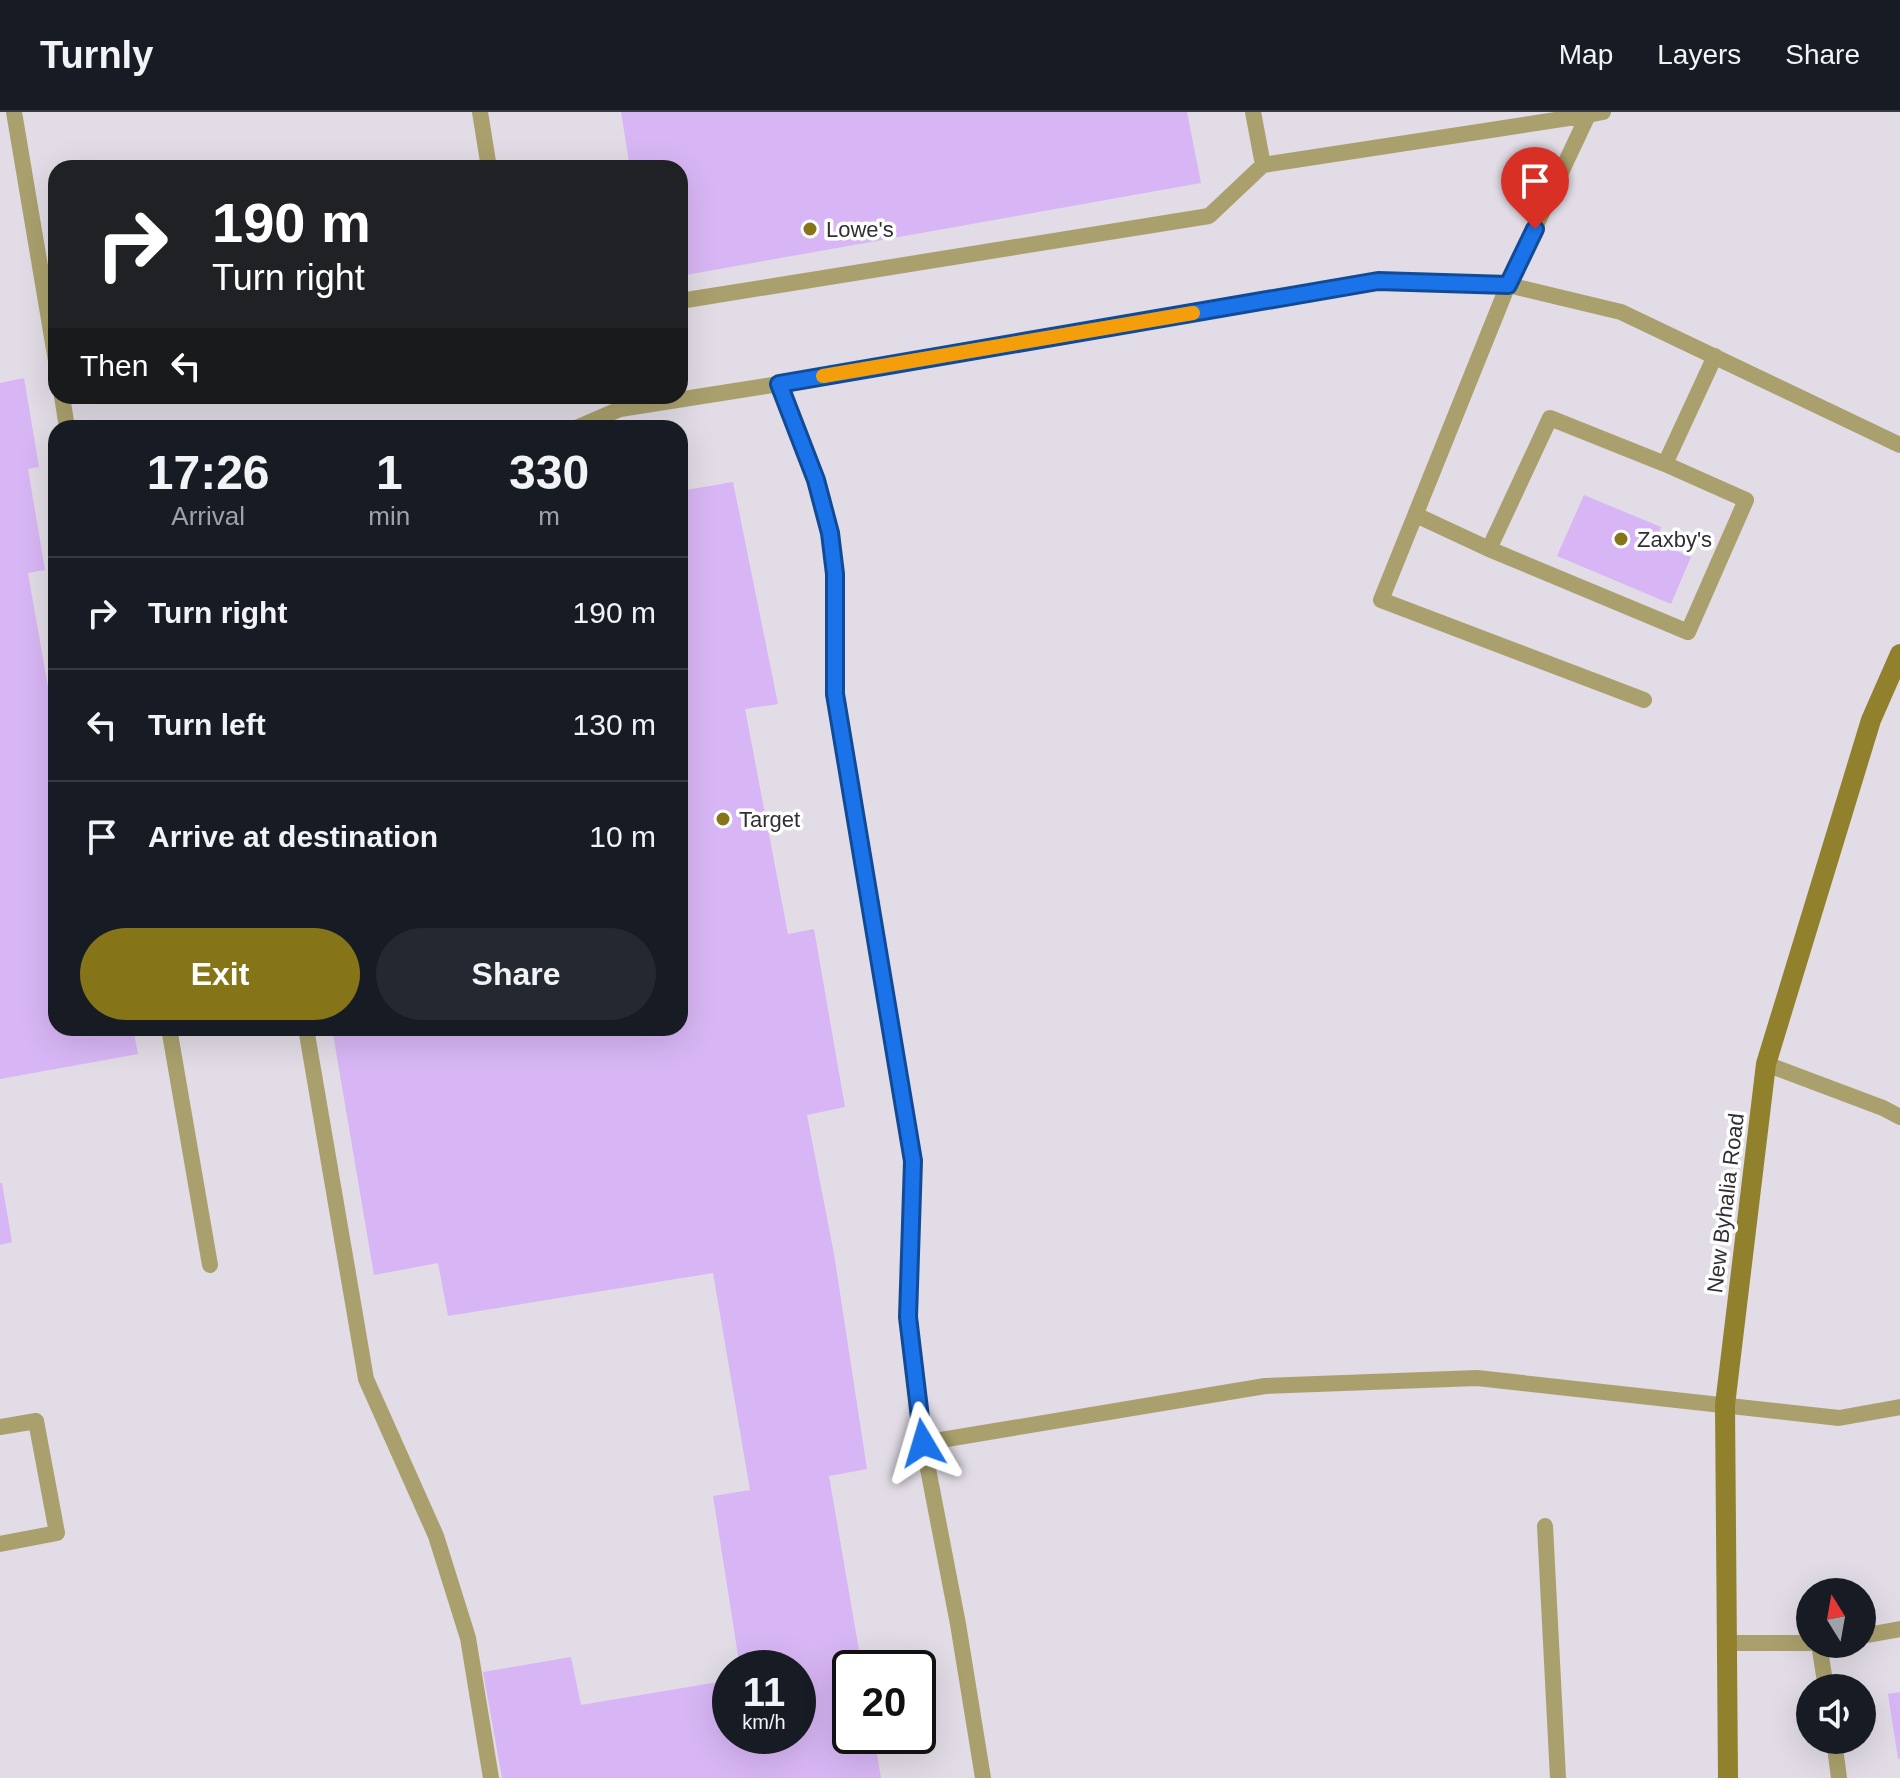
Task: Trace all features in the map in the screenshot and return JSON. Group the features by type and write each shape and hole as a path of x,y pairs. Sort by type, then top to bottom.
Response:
{"main road":[{"name":"New Byhalia Road","path":"1728,1778 1725,1405 1766,1064 1871,720 1898,664"}],"lane":[{"path":"14,112 48,314"},
{"path":"480,112 488,160"},
{"path":"1253,112 1263,165"},
{"path":"688,300 1209,216 1263,165 1595,114"},
{"path":"1595,114 1508,285 1381,600 1644,700"},
{"path":"688,398 1378,281 1508,285 1621,312 1900,445"},
{"path":"1665,464 1715,356"},
{"path":"779,384 816,480 830,533 835,574 835,694 913,1161 908,1317 923,1443 958,1624 983,1778"},
{"path":"595,420 620,409 652,404"},
{"path":"1416,515 1489,549 1688,632 1746,500 1550,418 1489,549"},
{"path":"170,1036 210,1265"},
{"path":"307,1036 366,1379 436,1536 468,1638 491,1778"},
{"path":"1766,1064 1900,1117"},
{"path":"923,1443 1265,1386 1477,1378 1839,1418 1900,1407"},
{"path":"0,1427 36,1421 57,1533 0,1544"},
{"path":"1545,1526 1558,1778"},
{"path":"1876,1633 1900,1629"},
{"path":"1727,1643 1796,1643"},
{"path":"1836,1754 1839,1778"}],"building":[{"name":"Lowe's","path":"621,112 1187,112 1201,183 688,275 688,160 629,160"},
{"path":"24,378 39,467 28,469 45,570 28,573 48,687 48,1036 135,1036 138,1054 0,1079 0,383"},
{"name":"Target","path":"733,482 778,704 745,709 788,934 814,929 845,1107 807,1115 834,1254 867,1469 829,1476 859,1650 832,1650 832,1754 877,1754 881,1778 502,1778 483,1672 571,1657 581,1705 712,1683 712,1754 816,1754 816,1650 737,1650 713,1496 750,1490 713,1273 448,1316 438,1263 374,1275 333,1036 688,1036 688,490"},
{"path":"1584,495 1661,527 1655,542 1691,557 1671,604 1557,556"},
{"path":"0,1183 12,1242 0,1245"},
{"path":"1900,1692 1900,1759 1898,1759 1888,1694"}],"slow traffic":[{"path":"823,376 1193,313"}],"place":[{"name":"Lowe's","path":"810,229"},
{"name":"Zaxby's","path":"1621,539"},
{"name":"Target","path":"723,819"}],"route":[{"path":"923,1443 908,1317 913,1161 835,694 835,574 830,533 816,480 779,384 1378,281 1508,285 1535,229"}]}
